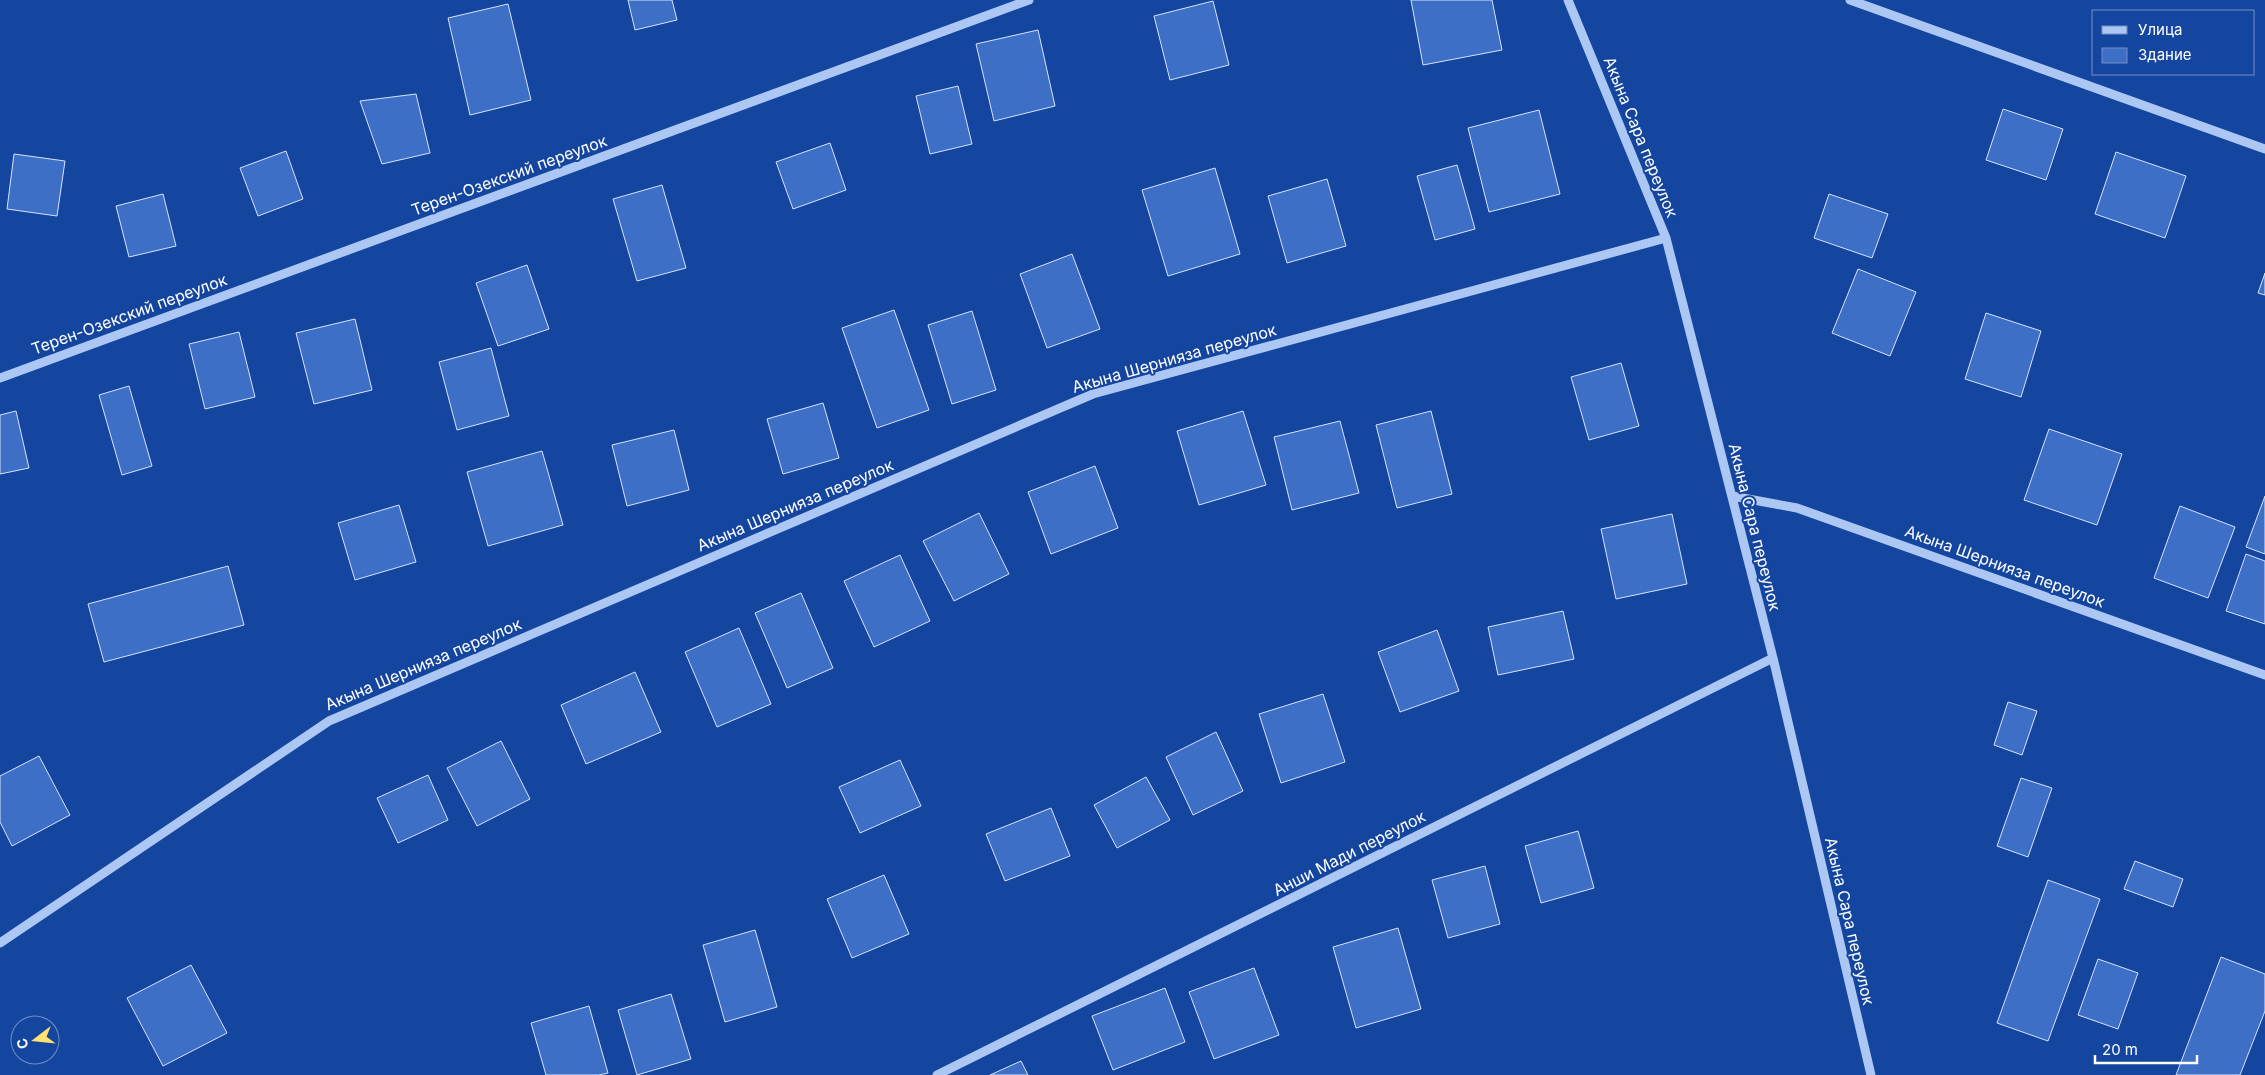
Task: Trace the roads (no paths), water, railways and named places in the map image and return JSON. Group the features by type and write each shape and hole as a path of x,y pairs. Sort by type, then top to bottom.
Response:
{"street":[{"name":"Терен-Озекский переулок","path":"0,378 1029,0"},
{"name":"Акына Сара переулок","path":"1568,0 1666,238 1773,658 1871,1075"},
{"path":"1850,0 2265,149"},
{"name":"Акына Шернияза переулок","path":"0,943 328,721 1094,394 1666,238"},
{"name":"Акына Шернияза переулок","path":"1732,496 1797,508 2265,675"},
{"name":"Анши Мади переулок","path":"937,1075 1773,658"}]}
